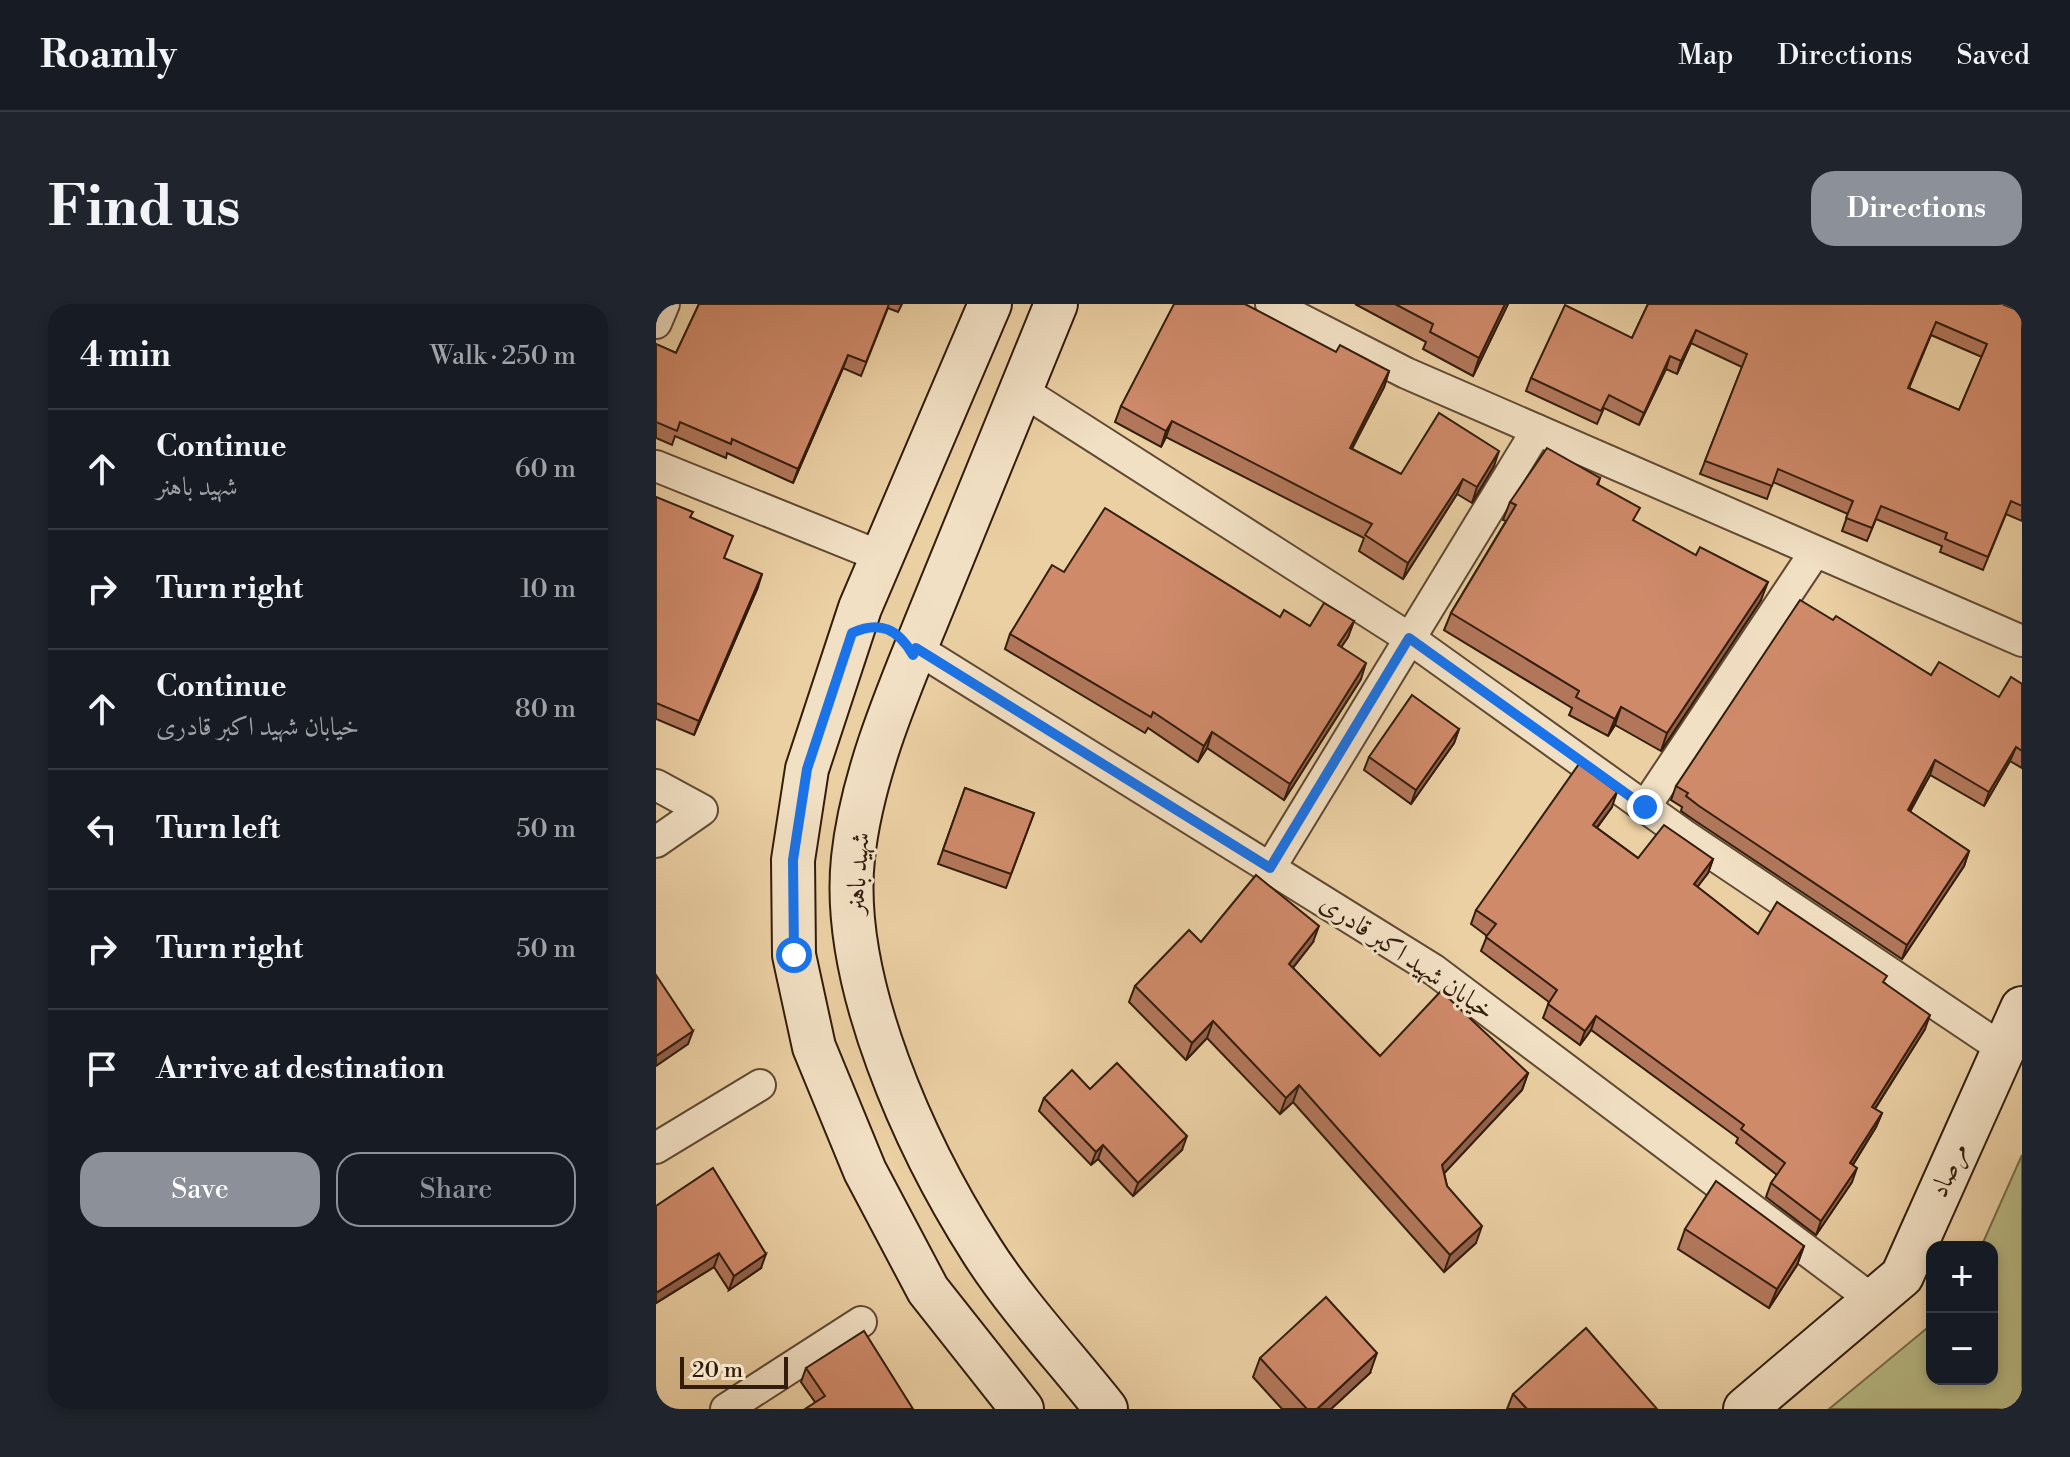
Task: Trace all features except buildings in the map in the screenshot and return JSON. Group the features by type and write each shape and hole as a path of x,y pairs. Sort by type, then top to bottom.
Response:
{"main road":[{"path":"990,304 852,633 807,769 793,860 794,955 814,1047 865,1171 928,1290 1022,1409"},
{"name":"شهید باهنر","path":"1056,304 914,652 871,772 853,858 854,938 873,1023 925,1147 982,1252 1106,1409"},
{"path":"889,541 903,542 913,551 935,560 952,558"},
{"path":"852,633 868,626 884,626 904,640 914,652"},
{"name":"مرصاد","path":"1745,1409 1902,1276 2022,1008"}],"street":[{"path":"656,323 664,304"},
{"path":"1271,304 1406,373 2022,641"},
{"path":"1021,390 1409,638 1645,807 2003,1049"},
{"path":"1270,868 1537,430"},
{"path":"656,466 889,541"},
{"path":"1645,807 1815,552"},
{"name":"خیابان شهید اکبر قادری","path":"914,652 1434,970 1874,1301"},
{"path":"656,785 702,810 656,842"},
{"path":"656,1148 760,1085"},
{"path":"726,1409 861,1322"}],"green space":[{"path":"2022,1155 2022,1409 1829,1409 1926,1329 1926,1385 1998,1385 1998,1241 1984,1241"}],"route":[{"path":"794,955 793,860 807,769 852,633 868,626 884,626 895,632 913,655 916,648 1270,868 1409,638 1645,807"}]}
